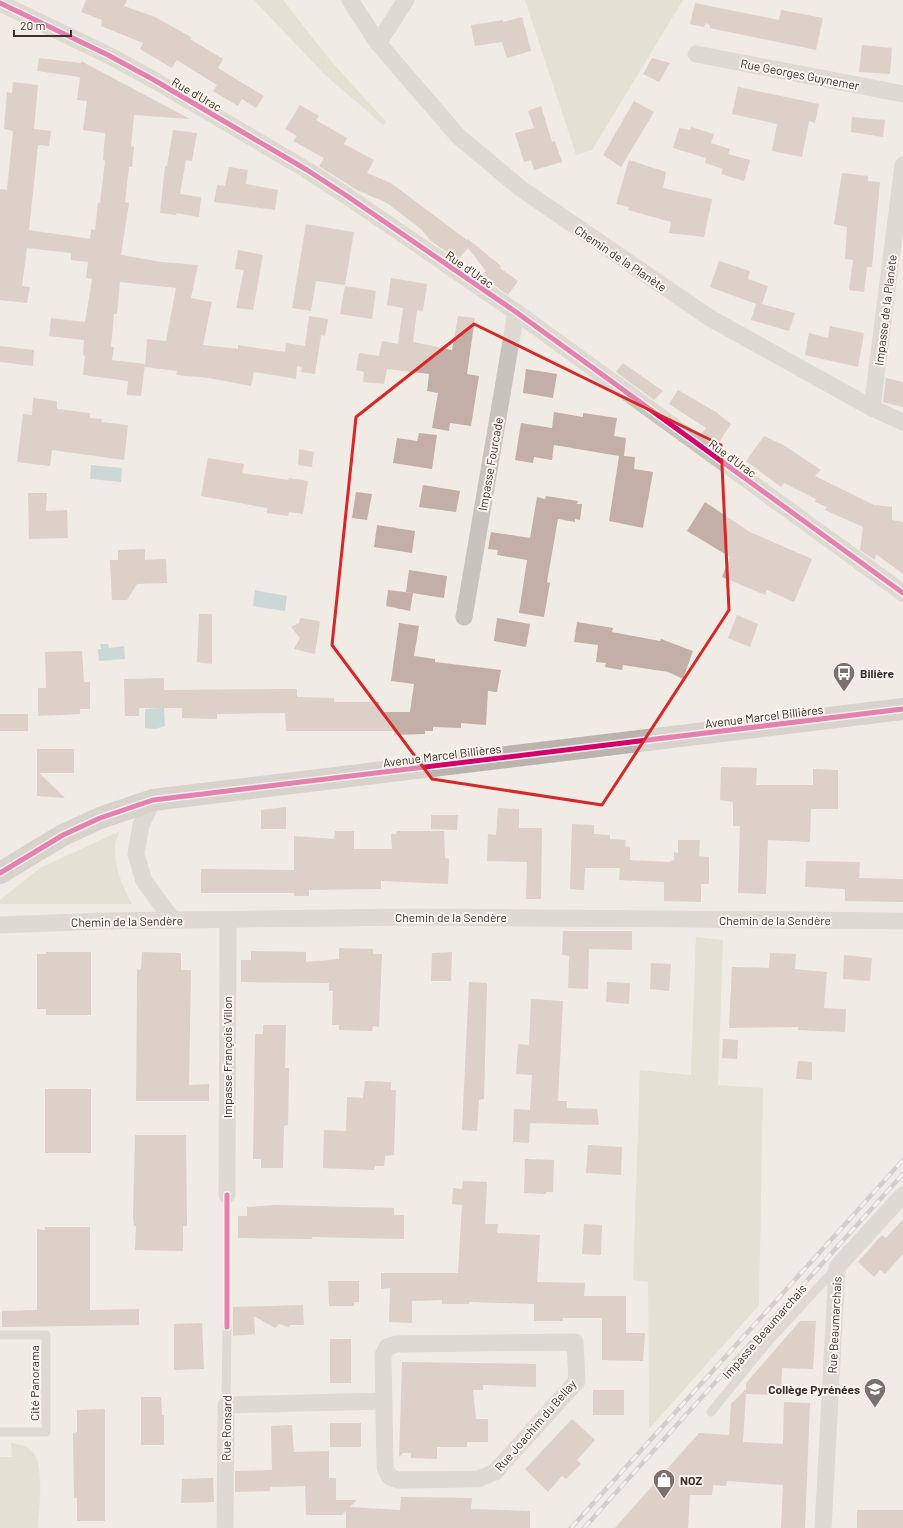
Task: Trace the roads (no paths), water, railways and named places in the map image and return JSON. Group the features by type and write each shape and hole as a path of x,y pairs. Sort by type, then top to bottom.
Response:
{"street":[{"name":"Chemin de la Planète","path":"350,0 378,43 458,136 520,188 710,318 872,408 903,422"},
{"path":"378,43 402,1"},
{"name":"Rue d'Urac","path":"0,3 108,54 307,170 516,312 903,593"},
{"name":"Rue Georges Guynemer","path":"696,54 903,94"},
{"name":"Impasse de la Planète","path":"872,408 903,165"},
{"name":"Impasse Fourcade","path":"464,617 516,312"},
{"name":"Avenue Marcel Billières","path":"0,873 63,835 94,821 154,800 903,709"},
{"path":"154,800 141,825 136,854 144,881 173,920"},
{"name":"Chemin de la Sendère","path":"0,925 173,920 412,917 903,921"},
{"name":"Impasse François Villon","path":"227,1195 228,920"},
{"name":"Rue Beaumarchais","path":"823,1528 837,1267 903,1195"},
{"name":"Rue Joachim du Bellay","path":"575,1342 577,1381 495,1472 478,1479 398,1480 390,1477 385,1468 383,1401 382,1355 388,1347 396,1344 575,1342"},
{"path":"226,1405 383,1401"},
{"name":"Rue Ronsard","path":"225,1528 226,1405"}],"lane":[{"name":"Impasse Beaumarchais","path":"711,1412 767,1342 837,1267"},
{"name":"Rue Ronsard","path":"226,1405 227,1327"},
{"name":"Cité Panorama","path":"0,1335 46,1335 46,1432 0,1432"}],"water":[{"path":"91,465 122,468 121,482 90,479"},
{"path":"255,590 287,596 285,611 253,606"},
{"path":"100,644 108,644 109,648 124,646 125,659 99,661 98,649 101,649"},
{"path":"164,708 165,726 155,729 145,728 145,709"}],"railway":[{"path":"571,1528 903,1160"},
{"path":"584,1528 903,1174"}],"place":[{"name":"Bilière","path":"844,692"},
{"name":"Collège Pyrénées","path":"875,1408"},
{"name":"NOZ","path":"664,1500"}]}
